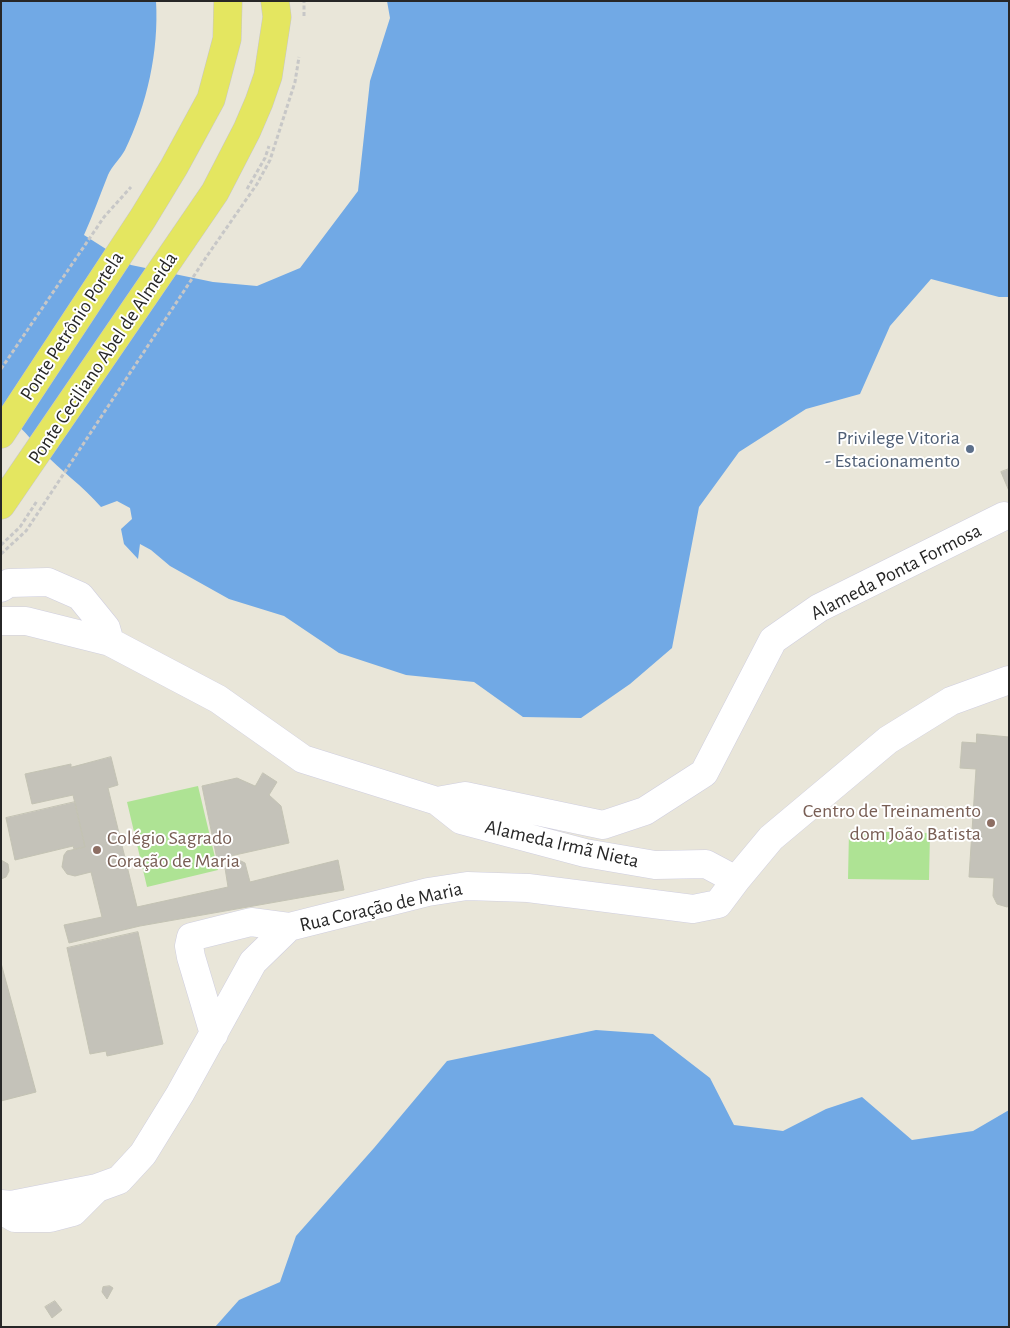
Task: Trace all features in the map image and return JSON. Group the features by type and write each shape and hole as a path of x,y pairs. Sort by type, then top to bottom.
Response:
{"main road":[{"name":"Ponte Petrônio Portela","path":"1,434 143,218 174,167 211,99 227,39 228,1"},
{"name":"Ponte Ceciliano Abel de Almeida","path":"1,505 215,192 247,130 268,76 277,17 275,1"}],"street":[{"name":"Alameda Ponta Formosa","path":"1,622 26,621 110,642 218,699 303,759 437,801 465,796 603,825 645,811 704,773 774,640 819,608 1004,516"},
{"path":"1,588 10,583 48,582 80,596 106,628 110,642"},
{"path":"736,880 771,838 888,740 950,701 1009,680"},
{"name":"Alameda Irmã Nieta","path":"437,801 461,820 585,853 655,865 706,864 736,880"},
{"name":"Rua Coração de Maria","path":"1,1204 11,1205 96,1188 119,1180 142,1154 180,1094 253,962 289,927 428,892 467,886 528,888 693,909 718,904 736,880"},
{"path":"214,1034 191,957 189,946 191,937 251,922 289,927"},
{"path":"1,1211 16,1218 50,1218 74,1212 96,1188"}],"path":[{"path":"1,369 104,217 137,180"},
{"path":"1,554 26,531 207,256"}],"green space":[{"path":"198,786 218,870 147,887 127,802"},
{"path":"849,831 930,833 929,880 848,879"}],"water":[{"path":"1,1 156,1 156,39 150,77 140,115 125,150 108,175 84,235 131,265 213,282 257,286 300,268 358,191 370,81 390,18 387,1 1009,1 1009,297 999,297 931,279 890,326 860,394 806,409 739,452 699,507 672,648 630,684 581,718 523,717 474,682 406,675 339,653 284,616 229,599 170,566 151,550 140,544 138,559 124,544 121,529 132,519 130,508 117,501 101,507 13,421 1,415"},
{"path":"596,1030 653,1034 710,1078 734,1125 783,1131 826,1109 862,1097 912,1140 973,1131 1009,1110 1009,1327 215,1327 239,1300 280,1282 296,1236 374,1148 447,1061"}],"building":[{"path":"1009,469 1009,491 1001,472"},
{"name":"Centro de Treinamento dom João Batista","path":"977,734 1009,737 1009,906 1007,907 997,904 993,896 994,878 969,877 976,769 960,768 962,742 976,743"},
{"name":"Colégio Sagrado Coração de Maria","path":"111,757 118,785 108,788 137,907 228,887 225,868 228,862 235,858 245,863 250,882 338,860 344,890 140,926 69,943 64,925 102,917 91,872 75,876 67,874 62,867 64,855 67,851 85,847 73,795 32,804 25,774 71,764 71,767"},
{"path":"263,773 277,782 269,795 281,806 289,843 217,859 202,786 237,778 255,786"},
{"path":"75,802 85,847 74,849 73,846 15,860 6,818"},
{"path":"1,860 8,864 9,871 6,877 1,879"},
{"path":"138,932 163,1044 107,1056 106,1051 90,1054 67,948"},
{"path":"1,963 36,1092 1,1101"},
{"path":"110,1286 113,1288 107,1299 102,1292 103,1287"},
{"path":"55,1301 62,1310 52,1318 45,1307"}],"place":[{"name":"Privilege Vitoria - Estacionamento","path":"970,449"},
{"name":"Centro de Treinamento dom João Batista","path":"991,823"},
{"name":"Colégio Sagrado Coração de Maria","path":"97,850"}]}
